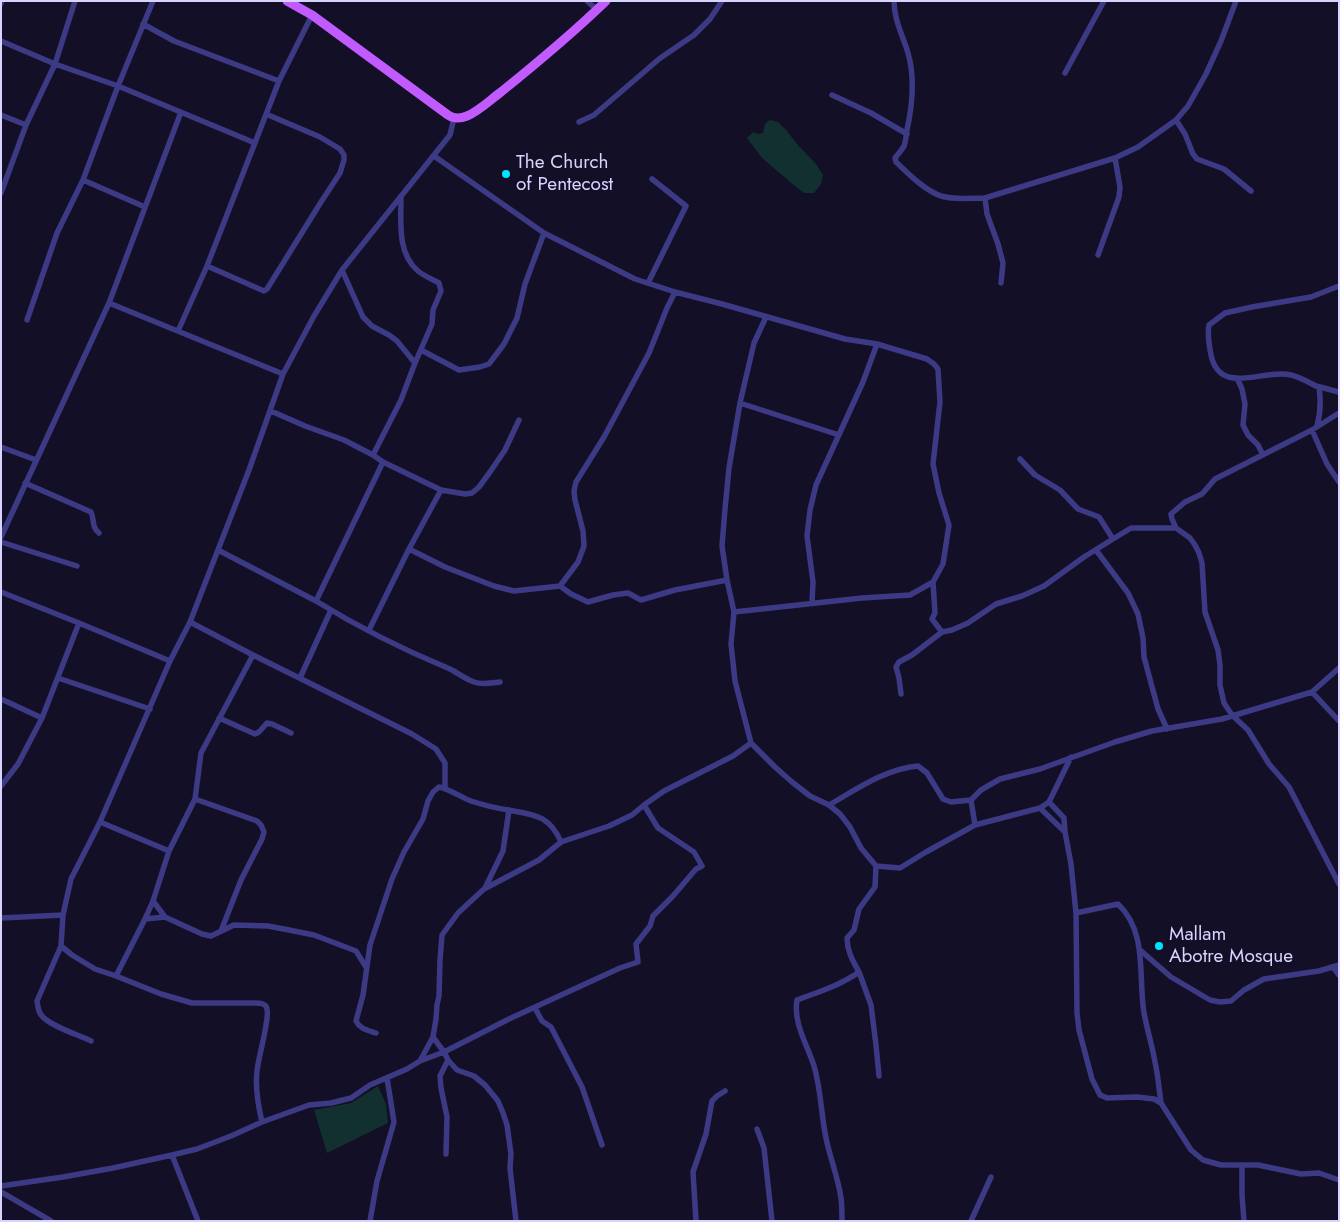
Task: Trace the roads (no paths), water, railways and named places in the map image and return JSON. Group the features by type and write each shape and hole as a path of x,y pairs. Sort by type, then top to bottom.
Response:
{"main road":[{"path":"287,1 312,15 454,118 465,117 474,112 521,76 606,1"}],"street":[{"path":"1,193 26,125 55,64 75,1"},
{"path":"27,320 58,233 84,180 118,86 153,1"},
{"path":"587,1 597,10"},
{"path":"579,122 594,116 659,59 694,35 710,19 722,1"},
{"path":"894,1 894,11 908,54 912,100 904,145 895,158 896,162 919,183 941,196 951,198 985,198 1115,158 1138,147 1176,120 1188,106 1206,74 1236,1"},
{"path":"1065,73 1104,1"},
{"path":"178,331 207,266 279,82 312,15"},
{"path":"143,24 174,41 279,82"},
{"path":"1,42 55,64 118,86 255,143"},
{"path":"832,95 871,113 906,134"},
{"path":"1,537 110,303 144,207 181,112"},
{"path":"207,266 264,291 268,289 340,173 344,155 340,149 320,137 266,114"},
{"path":"1,115 26,125"},
{"path":"91,1041 43,1018 38,1010 37,1001 61,946 63,915 71,879 100,822 170,661 190,622 271,411 283,374 314,316 342,270 450,135 454,118"},
{"path":"1176,120 1197,159 1224,169 1251,191"},
{"path":"434,156 544,232 635,279 674,292 846,339 877,344 927,359 938,369 940,402 933,464 939,493 949,525 943,564 933,582 910,595 862,598 734,612"},
{"path":"1098,255 1119,196 1120,187 1115,158"},
{"path":"84,180 144,207"},
{"path":"648,283 686,206 652,180"},
{"path":"373,455 401,400 432,324 433,310 441,291 439,282 418,271 407,258 402,245 401,198"},
{"path":"985,198 987,214 998,244 1002,263 1002,283"},
{"path":"421,350 459,370 489,364 504,344 517,318 525,284 544,232"},
{"path":"342,270 363,317 372,326 397,341 415,364"},
{"path":"1339,286 1311,297 1252,307 1225,314 1209,324 1208,332 1213,362 1219,372 1226,377 1251,378 1275,374 1291,375 1319,387 1339,392"},
{"path":"560,586 578,562 584,546 583,531 575,500 576,482 604,436 649,353 674,292"},
{"path":"110,303 283,374"},
{"path":"766,317 754,343 740,403 729,468 722,546 734,612 731,644 735,681 750,742 792,782 810,796 829,805 840,814 876,866 876,887 859,909 854,930 847,938 847,945 871,1005 879,1076"},
{"path":"812,603 813,582 807,536 810,510 816,485 863,382 877,344"},
{"path":"1237,378 1242,389 1245,404 1243,425 1248,435 1258,445 1263,454"},
{"path":"1319,387 1321,413 1315,428 1328,464 1339,482"},
{"path":"740,403 839,435"},
{"path":"271,411 344,440 383,462 441,490 465,494 472,493 484,479 504,450 519,420"},
{"path":"1339,413 1315,428 1215,479 1202,494 1184,502 1171,514 1176,528 1190,538 1200,553 1205,612 1218,650 1220,685 1224,703 1232,715 1248,730 1269,764 1289,787 1339,884"},
{"path":"1,447 36,460"},
{"path":"1020,459 1035,474 1060,490 1078,509 1099,517 1113,539"},
{"path":"316,601 383,462"},
{"path":"25,483 91,512 95,529 99,533"},
{"path":"369,630 441,490"},
{"path":"1,516 10,519"},
{"path":"901,694 896,667 899,662 912,655 942,632 968,623 996,604 1022,596 1044,586 1084,556 1132,528 1176,528"},
{"path":"1,542 76,566"},
{"path":"409,549 445,567 494,586 514,591 560,586 588,602 628,593 641,600 675,590 727,580"},
{"path":"218,550 423,659 453,670 474,682 487,684 500,682"},
{"path":"1096,550 1128,593 1138,614 1144,657 1158,709 1167,729"},
{"path":"933,582 935,613 932,619 942,632"},
{"path":"1,592 170,661"},
{"path":"300,678 331,610"},
{"path":"190,622 412,734 436,749 445,763 445,788"},
{"path":"2,784 18,764 42,718 79,623"},
{"path":"116,976 145,919 153,901 169,851 195,799 201,753 253,655"},
{"path":"829,805 882,774 918,766 927,773 943,799 951,802 971,800 982,790 1000,779 1040,769 1152,731 1208,722 1312,692 1339,668"},
{"path":"58,678 150,709"},
{"path":"1312,692 1339,720"},
{"path":"1,699 42,718"},
{"path":"220,718 255,734 267,723 291,734"},
{"path":"420,1061 433,1037 436,1020 442,935 458,913 484,889 539,860 561,842 610,826 632,815 664,791 733,756 750,742"},
{"path":"876,866 900,868 974,825 1040,808 1049,802 1071,757"},
{"path":"376,1033 362,1028 356,1021 363,995 370,945 392,879 404,852 423,819 428,801 433,792 439,787 445,788 471,801 509,810 528,812 547,822 556,830 561,842"},
{"path":"195,799 256,821 261,825 264,832 241,880 221,931"},
{"path":"971,800 974,825"},
{"path":"1049,802 1064,818 1072,864 1076,913 1077,1013 1079,1030 1092,1079 1100,1095 1107,1098 1137,1097 1154,1099 1161,1103"},
{"path":"1,1186 63,1177 172,1156 223,1139 262,1122 309,1106 351,1098 370,1085 407,1069 420,1061 444,1052 620,968 638,962 636,944 650,926 653,916 696,869 702,866 694,852 658,828 644,805"},
{"path":"1040,808 1065,832"},
{"path":"484,889 503,851 509,810"},
{"path":"100,822 169,851"},
{"path":"153,901 165,917 202,934 211,936 234,925 268,926 314,936 356,950 370,945"},
{"path":"1076,913 1118,904 1130,918 1140,950 1144,1012 1156,1064 1161,1103 1191,1150 1203,1160 1221,1165 1258,1165 1301,1174 1319,1173 1339,1180"},
{"path":"1,918 63,915"},
{"path":"145,919 165,917"},
{"path":"61,946 95,969 160,994 192,1003 262,1003 265,1005 268,1015 257,1071 257,1101 262,1122"},
{"path":"356,950 366,966"},
{"path":"1140,950 1171,977 1210,1000 1220,1002 1231,1001 1244,990 1264,980 1319,971 1336,966 1339,975"},
{"path":"842,1221 841,1198 826,1139 820,1094 814,1066 796,1017 796,1004 797,1000 836,985 859,972"},
{"path":"534,1008 542,1021 551,1028 582,1087 602,1145"},
{"path":"433,1037 457,1070 474,1076 485,1085 498,1101 507,1126 512,1154 510,1168 516,1221"},
{"path":"446,1154 447,1118 440,1076 448,1060"},
{"path":"370,1221 377,1181 394,1122 388,1078"},
{"path":"696,1221 693,1172 706,1134 712,1101 716,1096 725,1091"},
{"path":"757,1130 764,1148 772,1221"},
{"path":"172,1156 198,1221"},
{"path":"1242,1166 1244,1221"},
{"path":"971,1221 991,1177"},
{"path":"1,1192 51,1221"}],"place":[{"name":"The Church of Pentecost","path":"506,174"},
{"name":"Mallam Abotre Mosque","path":"1159,946"}]}
